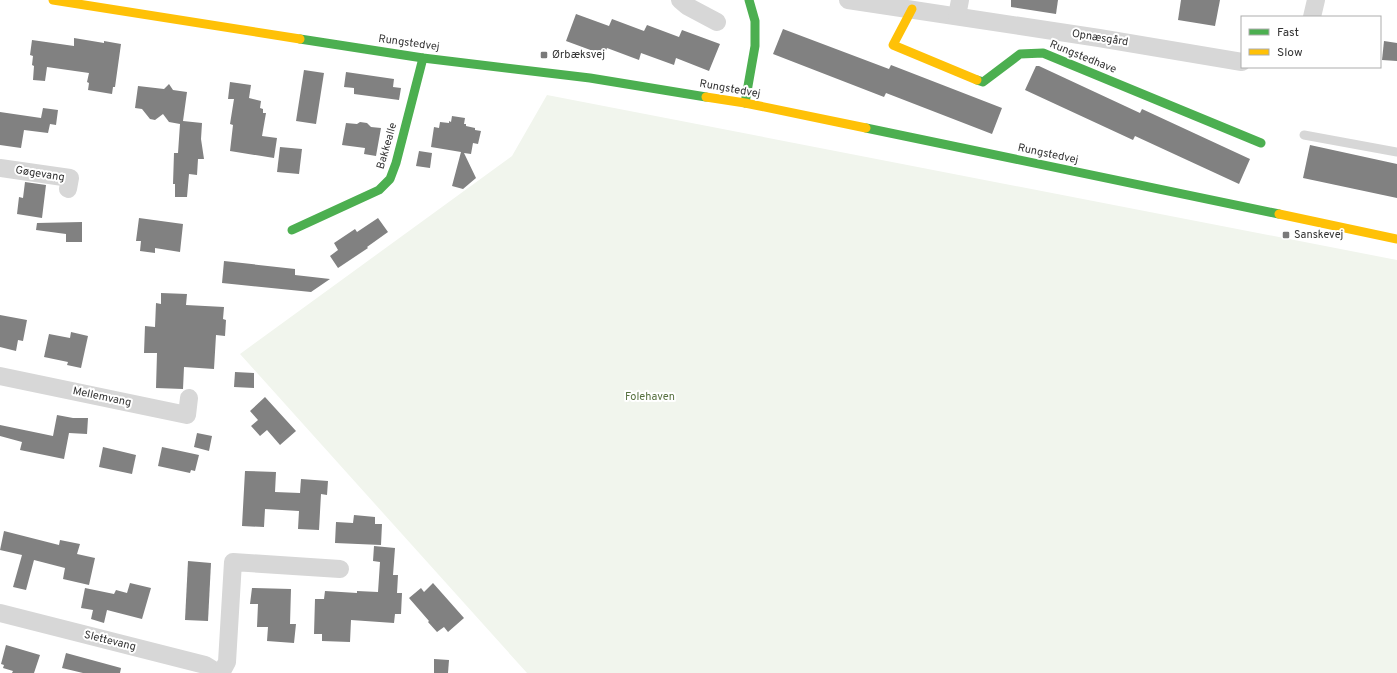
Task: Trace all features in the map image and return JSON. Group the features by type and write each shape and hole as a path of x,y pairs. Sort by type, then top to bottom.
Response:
{"main road":[{"name":"Rungstedvej","path":"53,0 120,5 423,58 590,78 745,103 1397,239"},
{"path":"745,103 755,46 755,21 749,0"},
{"name":"Rungstedhave","path":"912,9 893,45 983,82 1020,54 1043,53 1261,143"},
{"name":"Bakkealle","path":"292,230 379,190 390,179 396,163 423,58"}],"street":[{"path":"680,0 687,6 717,22"},
{"name":"Opnæsgård","path":"848,0 912,9 959,8 1241,62"},
{"path":"1312,16 1316,0"},
{"name":"Gøgevang","path":"0,168 70,178 68,189"},
{"name":"Mellemvang","path":"0,376 186,415 189,398"},
{"path":"221,673 227,662 233,562 340,569"},
{"name":"Slettevang","path":"0,613 205,665 218,673"}],"lane":[{"path":"1304,134 1397,152"}],"green space":[{"name":"Folehaven","path":"547,95 1397,260 1397,673 527,673 240,354 512,156"}],"building":[{"path":"1011,0 1058,0 1056,14 1011,7"},
{"path":"1181,0 1220,0 1215,26 1178,20"},
{"path":"576,14 609,26 612,19 644,31 647,25 679,37 682,30 720,44 709,71 676,58 674,65 641,53 639,60 607,48 604,55 566,41"},
{"path":"783,29 889,69 891,65 1002,108 992,134 886,93 884,97 773,54"},
{"path":"74,38 121,44 115,87 113,87 112,94 88,90 89,83 87,82 89,73 47,67 45,81 33,80 33,56 30,55 32,40 74,46"},
{"path":"1384,41 1397,43 1397,61 1382,60"},
{"path":"1036,66 1039,66 1140,113 1142,109 1250,159 1239,184 1135,136 1133,140 1025,90"},
{"path":"304,70 324,73 316,124 296,121"},
{"path":"346,72 394,79 393,87 401,88 399,100 354,94 354,88 344,87"},
{"path":"230,82 251,85 249,98 261,101 260,108 263,109 263,113 266,113 262,136 277,138 274,158 230,151 233,125 230,124 234,99 228,99"},
{"path":"169,84 173,90 187,92 183,121 202,123 201,139 204,159 198,159 197,175 189,174 187,197 175,197 175,184 173,184 174,153 178,153 180,124 169,122 163,114 155,120 150,119 142,109 135,108 138,86 164,89"},
{"path":"43,108 58,110 56,125 50,124 48,133 24,130 21,148 0,145 0,112 41,118"},
{"path":"452,116 465,118 464,124 466,124 466,126 481,131 478,144 473,143 471,154 464,153 476,178 463,189 452,186 461,152 431,147 434,127 439,128 440,122 451,122"},
{"path":"360,122 367,123 371,127 381,128 376,156 364,154 365,148 342,145 346,123 357,124"},
{"path":"1310,145 1397,164 1397,198 1303,178"},
{"path":"280,147 302,149 299,174 277,172"},
{"path":"419,151 432,153 430,168 416,166"},
{"path":"25,182 46,185 42,218 17,214 19,197 23,198"},
{"path":"139,218 183,224 180,252 155,248 155,253 140,251 141,241 136,241"},
{"path":"378,218 388,232 367,247 368,248 338,268 330,256 338,250 334,243 355,229 357,232"},
{"path":"82,222 82,242 66,242 66,234 36,230 37,223"},
{"path":"224,261 295,269 295,275 330,279 311,292 222,283"},
{"path":"161,293 187,294 186,305 224,307 223,319 226,320 225,336 216,335 214,369 184,367 183,389 156,388 157,353 144,353 145,326 155,327 156,303 161,304"},
{"path":"0,315 27,320 23,341 18,340 16,351 0,347"},
{"path":"71,332 88,336 81,368 67,365 68,362 44,357 49,334 70,338"},
{"path":"235,372 254,373 254,388 234,387"},
{"path":"265,397 296,431 280,445 267,430 260,436 251,426 258,420 250,411"},
{"path":"57,415 73,418 88,418 87,434 69,433 64,459 20,450 22,442 0,436 0,425 53,436"},
{"path":"197,433 212,436 209,451 194,447"},
{"path":"103,447 136,455 132,474 99,467"},
{"path":"162,447 199,455 195,471 191,470 190,473 158,466"},
{"path":"245,471 276,472 275,492 300,493 301,479 328,481 327,495 321,494 319,530 298,529 299,511 265,509 264,527 242,526"},
{"path":"354,515 375,517 375,524 382,524 381,545 335,543 336,522 353,523"},
{"path":"4,531 59,545 60,540 80,544 77,554 95,558 89,585 63,579 65,568 34,560 26,590 13,587 22,555 0,550"},
{"path":"374,546 395,548 393,575 398,575 397,593 402,593 401,614 395,614 394,623 351,620 350,642 322,641 322,634 314,634 315,599 324,599 325,591 357,593 357,591 378,592 380,562 373,561"},
{"path":"188,561 211,563 208,621 185,620"},
{"path":"130,583 151,588 142,619 107,610 104,623 91,619 93,610 81,608 85,588 114,594 116,590 127,593"},
{"path":"433,583 464,618 448,632 444,627 437,632 409,598 421,588 424,592"},
{"path":"252,588 291,589 290,624 296,624 294,643 267,641 268,627 257,627 258,604 250,604"},
{"path":"6,645 40,655 34,673 12,673 13,671 3,668 4,665 1,664"},
{"path":"66,653 121,668 120,673 83,673 62,668"},
{"path":"434,659 449,660 448,673 434,673"}],"traffic: fast":[{"path":"745,103 755,46 755,21 749,0"},
{"path":"300,39 423,58 590,78 706,97"},
{"path":"977,80 983,82 1020,54 1043,53 1261,143"},
{"path":"292,230 379,190 390,179 396,163 423,58"},
{"path":"866,128 1279,214"}],"traffic: slow":[{"path":"53,0 300,39"},
{"path":"912,9 893,45 977,80"},
{"path":"706,97 745,103 866,128"},
{"path":"1279,214 1397,239"}],"place":[{"name":"Ørbæksvej","path":"544,55"},
{"name":"Sanskevej","path":"1286,235"}]}
